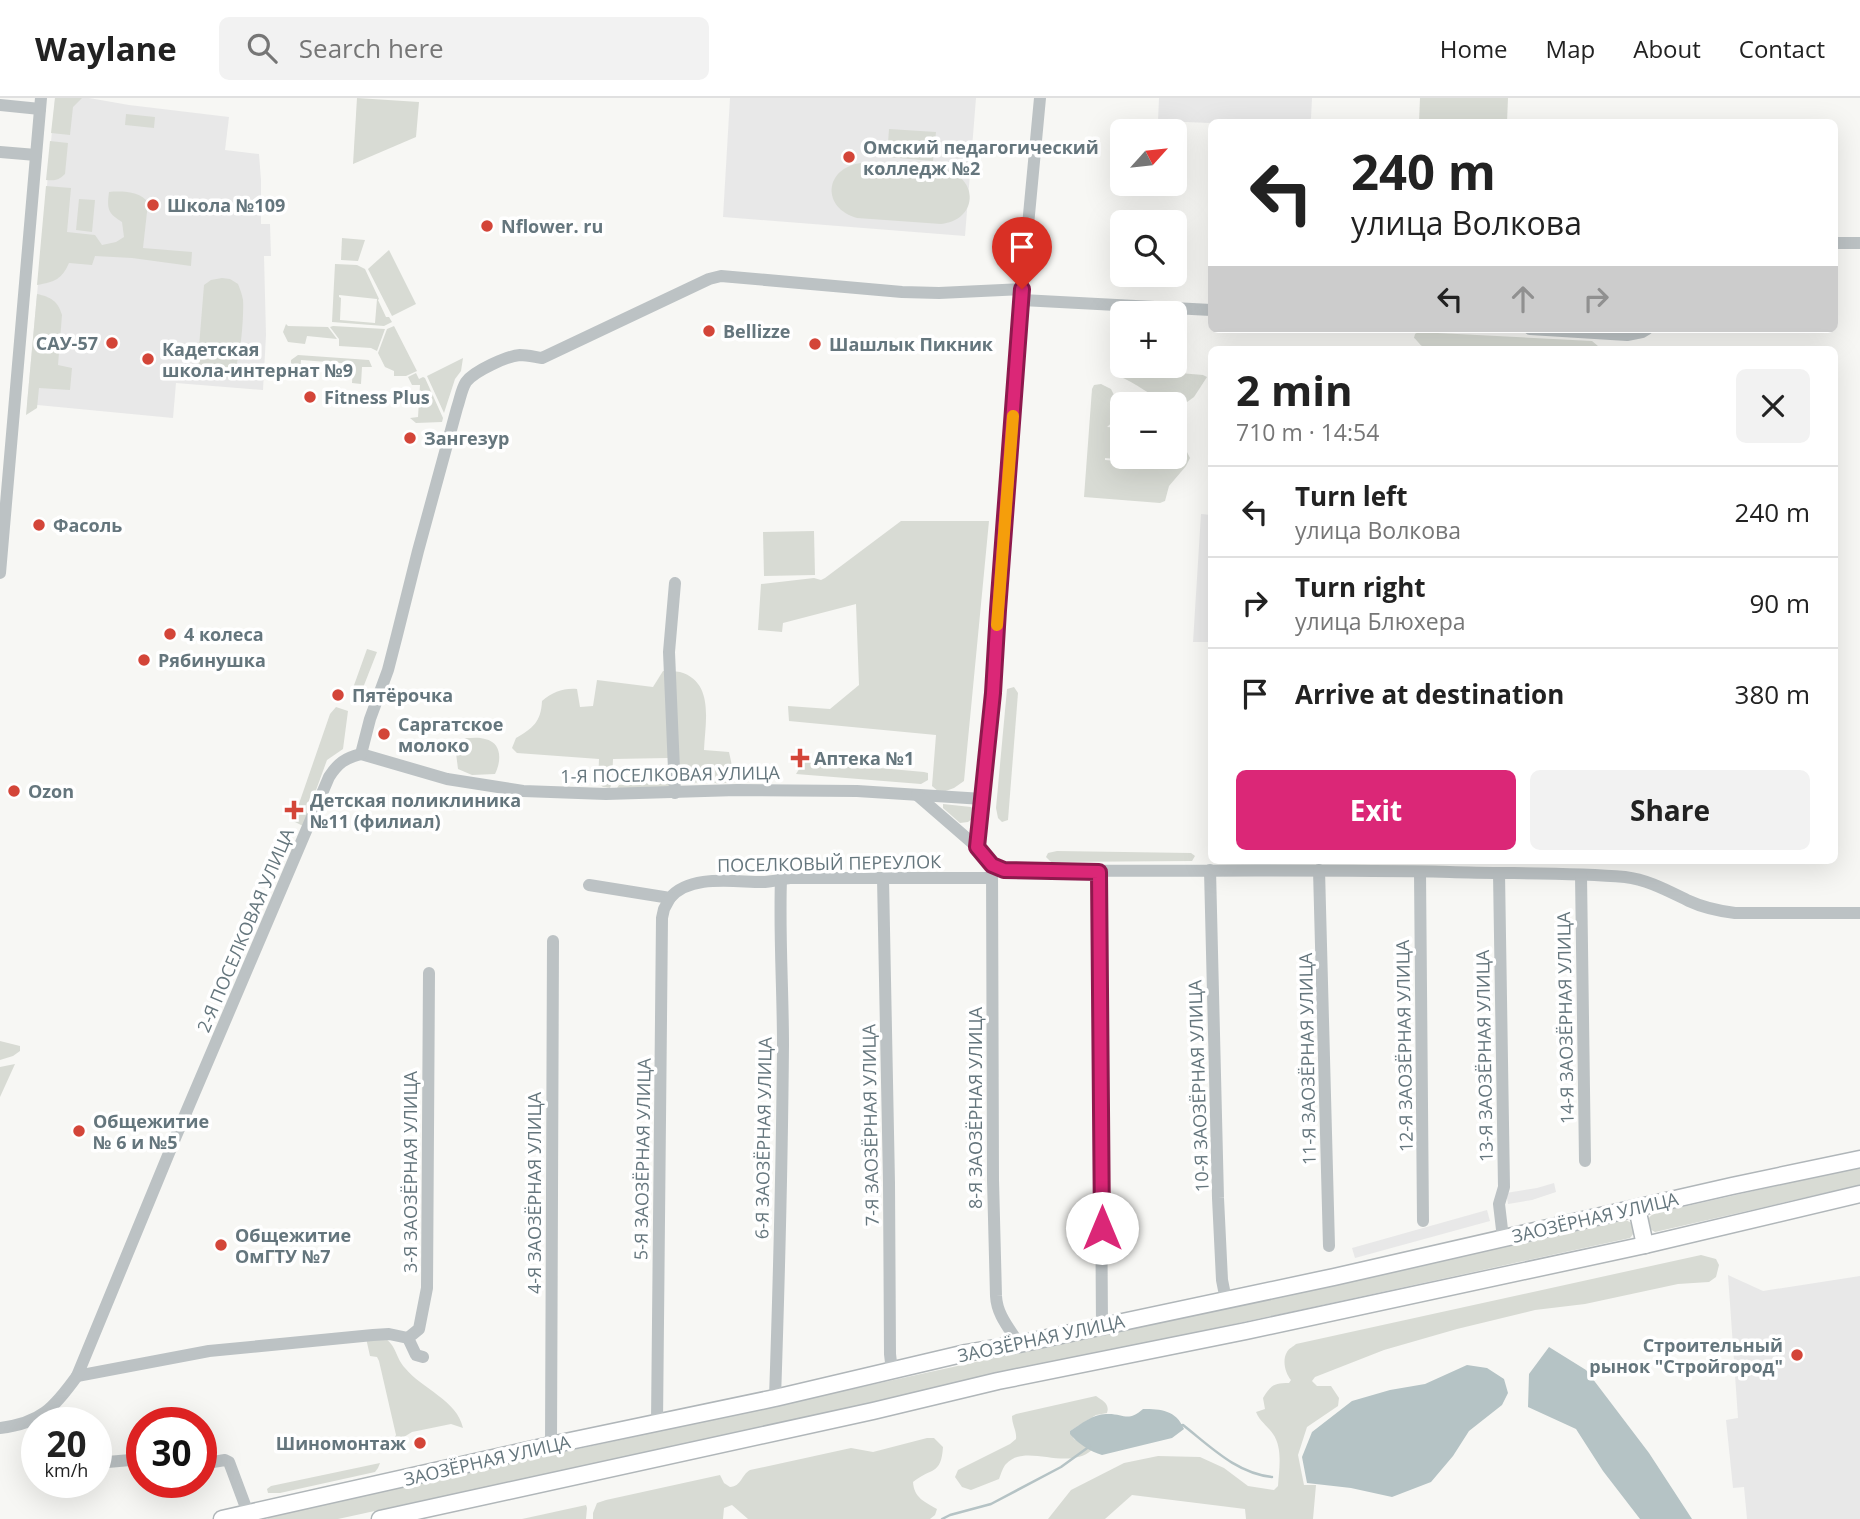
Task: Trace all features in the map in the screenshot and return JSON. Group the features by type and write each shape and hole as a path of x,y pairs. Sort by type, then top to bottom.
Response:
{"main road":[{"name":"ЗАОЗЁРНАЯ УЛИЦА","path":"222,1519 775,1398 965,1353 1334,1277 1860,1159"},
{"name":"ЗАОЗЁРНАЯ УЛИЦА","path":"380,1519 860,1414 998,1381 1645,1245 1860,1194"},
{"path":"1637,1208 1645,1245"}],"street":[{"path":"977,847 993,693 1022,295 1040,98"},
{"path":"0,105 40,103 0,573"},
{"path":"0,152 36,155"},
{"path":"1838,243 1860,243"},
{"path":"361,754 370,719 388,670 457,408 468,379 489,366 517,355 542,358 709,279 722,276 902,292 1022,295 1208,310"},
{"path":"1595,333 1637,333"},
{"path":"675,583 669,652 675,793"},
{"name":"1-Я ПОСЕЛКОВАЯ УЛИЦА","path":"361,754 447,779 523,791 606,794 737,790 857,791 983,799"},
{"name":"2-Я ПОСЕЛКОВАЯ УЛИЦА","path":"0,1428 23,1424 39,1417 77,1376 329,777 337,764 361,754"},
{"path":"917,795 977,847 992,871"},
{"name":"ПОСЕЛКОВЫЙ ПЕРЕУЛОК","path":"670,898 677,891 705,882 883,878 1004,870 1319,870 1581,875 1638,879 1686,900 1735,914 1860,913"},
{"name":"10-Я ЗАОЗЁРНАЯ УЛИЦА","path":"1210,870 1218,1198 1222,1280 1226,1300"},
{"name":"11-Я ЗАОЗЁРНАЯ УЛИЦА","path":"1319,870 1329,1246"},
{"name":"8-Я ЗАОЗЁРНАЯ УЛИЦА","path":"992,871 992,1166 996,1306 1019,1344"},
{"path":"1099,872 1102,1326"},
{"name":"12-Я ЗАОЗЁРНАЯ УЛИЦА","path":"1420,872 1423,1221"},
{"name":"13-Я ЗАОЗЁРНАЯ УЛИЦА","path":"1499,873 1504,1187 1499,1204 1503,1238"},
{"name":"14-Я ЗАОЗЁРНАЯ УЛИЦА","path":"1581,875 1585,1161"},
{"name":"7-Я ЗАОЗЁРНАЯ УЛИЦА","path":"883,878 892,1371"},
{"name":"6-Я ЗАОЗЁРНАЯ УЛИЦА","path":"775,1398 783,1042 781,879"},
{"path":"589,886 670,898"},
{"name":"5-Я ЗАОЗЁРНАЯ УЛИЦА","path":"657,1423 662,918 670,898"},
{"name":"4-Я ЗАОЗЁРНАЯ УЛИЦА","path":"551,1446 553,942"},
{"name":"3-Я ЗАОЗЁРНАЯ УЛИЦА","path":"408,1338 419,1329 427,1289 429,973"},
{"path":"77,1376 209,1351 389,1334 408,1338 416,1355 423,1357"},
{"path":"217,1461 229,1462 248,1513"}],"shaded area":[{"path":"55,98 89,98 229,117 225,150 259,154 261,224 270,224 271,256 264,256 266,335 263,390 176,383 173,418 27,404"},
{"path":"55,98 82,98 73,107 70,135 51,133"},
{"path":"357,98 419,102 416,137 353,164"},
{"name":"Омский педагогический колледж №2","path":"730,98 976,98 965,236 723,217"},
{"path":"1159,98 1312,98 1310,119 1208,119 1208,123 1187,122 1187,119 1158,119"},
{"path":"1420,98 1508,98 1507,119 1419,119"},
{"path":"126,114 155,117 154,128 125,125"},
{"path":"889,129 936,132 933,161 887,157"},
{"path":"50,141 68,143 65,174 59,179 46,180"},
{"path":"861,163 945,169 956,174 969,190 967,208 953,221 941,224 857,218 845,213 833,198 834,180 849,166"},
{"path":"46,186 71,188 67,232 95,235 102,245 124,237 122,222 109,210 109,192 141,196 148,203 143,248 192,252 191,266 95,256 92,265 69,263 57,279 37,285"},
{"path":"79,199 95,200 92,232 76,230"},
{"path":"342,238 365,240 358,261 341,260"},
{"path":"389,250 416,304 392,316 368,269"},
{"path":"335,264 357,265 365,269 386,317 392,322 384,326 332,322","holes":["339,295 377,299 375,323 340,320"]},
{"path":"222,278 238,284 241,292 242,335 235,367 225,375 213,376 203,370 198,359 204,285 211,280"},
{"path":"37,294 53,300 62,315 58,365 72,368 70,390 39,388 37,408 26,415"},
{"path":"286,324 328,327 337,339 307,336 305,344 288,342 283,332"},
{"path":"394,326 417,371 406,376 394,376 394,371 385,367 378,353 387,329"},
{"path":"330,327 385,329 377,351 371,348 339,346 339,339"},
{"path":"1415,334 1592,341 1598,346 1422,346 1414,338"},
{"path":"298,355 369,360 372,367 362,367 361,384 352,383 353,364 301,360 300,371 291,370 291,360"},
{"path":"463,358 461,371 455,379 444,413 427,376"},
{"path":"416,373 419,379 425,378 443,418 442,422 416,423 410,418 418,417 420,385 412,385 408,377"},
{"path":"1187,374 1207,377 1194,397 1187,402 1187,392 1148,392 1122,378 1187,378"},
{"path":"1101,384 1112,392 1110,392 1110,424 1107,427 1110,427 1110,458 1105,458 1110,460 1110,469 1183,469 1169,486 1165,501 1160,503 1084,497 1094,385"},
{"path":"1201,514 1208,515 1208,642 1193,642"},
{"path":"901,521 989,521 964,781 940,793 932,786 936,735 789,721 788,706 830,709 859,685 856,604 783,623 782,632 758,630 761,584 814,578 821,580"},
{"path":"814,531 815,575 764,576 763,532"},
{"path":"367,649 377,652 359,698 355,697 358,690 353,688"},
{"path":"663,671 680,672 699,685 706,705 704,750 729,752 734,775 730,782 682,783 667,789 617,788 619,785 669,780 668,758 613,759 612,783 610,788 603,787 598,783 599,759 517,753 512,748 516,738 538,719 542,701 554,693 577,689 580,707 593,706 597,680 653,687"},
{"path":"1014,687 1018,693 1008,820 1002,822 998,818 996,808 1007,689"},
{"path":"336,707 348,711 343,749 327,760 303,826 293,821 330,714"},
{"path":"466,738 483,738 495,744 499,764 495,774 472,775 458,769 457,743"},
{"path":"802,761 924,772 928,773 928,780 921,784 796,774"},
{"path":"943,804 971,807 974,810 972,819 960,823 943,808"},
{"path":"1048,853 1191,853 1195,856 1192,861 1051,862 1046,857"},
{"path":"0,1041 20,1046 20,1051 0,1060"},
{"path":"15,1064 0,1097 0,1067"},
{"path":"1860,1167 1860,1185 1655,1232 1648,1225 1648,1219 1656,1213"},
{"path":"1554,1183 1556,1192 1508,1204 1506,1193"},
{"path":"1487,1210 1490,1221 1355,1258 1352,1248"},
{"path":"1626,1220 1633,1224 1634,1233 1630,1238 338,1519 267,1519 271,1516"},
{"path":"1701,1255 1716,1259 1719,1265 1716,1277 1709,1282 1678,1284 1585,1304 1535,1310 1384,1350 1315,1377 1312,1381 1317,1386 1331,1386 1339,1398 1338,1406 1307,1427 1298,1455 1304,1485 1316,1485 1313,1519 1246,1519 1245,1509 1132,1495 1105,1519 1048,1519 1071,1490 1124,1463 1158,1456 1200,1457 1224,1468 1248,1486 1274,1490 1278,1486 1278,1446 1273,1434 1256,1412 1265,1409 1263,1398 1271,1388 1291,1380 1284,1363 1285,1355 1296,1344"},
{"name":"Строительный рынок \"Стройгород\"","path":"1728,1275 1763,1291 1860,1276 1860,1519 1747,1519 1744,1487 1733,1488 1726,1420 1738,1418"},
{"path":"383,1337 391,1344 402,1364 412,1375 454,1410 463,1428 451,1424 412,1432 395,1446 396,1435 379,1361 377,1357 370,1356 366,1338"},
{"path":"1549,1347 1586,1370 1649,1453 1692,1519 1640,1519 1603,1471 1576,1429 1528,1407 1529,1374"},
{"path":"1467,1365 1487,1368 1504,1379 1508,1393 1502,1405 1469,1431 1453,1456 1431,1482 1392,1497 1351,1488 1307,1483 1302,1457 1312,1432 1352,1401 1425,1384"},
{"path":"1096,1396 1107,1405 1107,1413 1096,1415 1070,1431 1074,1439 1092,1450 1082,1456 1014,1458 1005,1465 999,1479 971,1490 962,1487 955,1477 958,1470 1016,1439 1012,1416"},
{"path":"1143,1409 1156,1409 1172,1414 1184,1429 1172,1438 1102,1455 1084,1447 1070,1434 1070,1431 1087,1420 1101,1414 1133,1416"},
{"path":"934,1438 943,1447 937,1467 913,1482 918,1496 937,1509 930,1519 748,1519 732,1505 724,1508 723,1519 593,1519 597,1503 606,1500 720,1475 730,1487 737,1485 750,1470 851,1448 873,1452"},
{"path":"380,1463 375,1472 280,1493 268,1493 267,1489 271,1486"},
{"path":"586,1505 586,1519 522,1519"}],"waterway":[{"path":"1179,1426 1183,1425 1235,1465 1259,1475 1272,1477"},
{"path":"942,1519 991,1504 1061,1467 1090,1446"}],"slow traffic":[{"path":"997,625 1013,416"}],"place":[{"name":"Омский педагогический колледж №2","path":"849,157"},
{"name":"Школа №109","path":"153,205"},
{"name":"Nflower. ru","path":"487,226"},
{"name":"Bellizze","path":"709,331"},
{"name":"САУ-57","path":"112,343"},
{"name":"Шашлык Пикник","path":"815,344"},
{"name":"Кадетская школа-интернат №9","path":"148,359"},
{"name":"Fitness Plus","path":"310,397"},
{"name":"Зангезур","path":"410,438"},
{"name":"Фасоль","path":"39,525"},
{"name":"4 колеса","path":"170,634"},
{"name":"Рябинушка","path":"144,660"},
{"name":"Пятёрочка","path":"338,695"},
{"name":"Саргатское молоко","path":"384,734"},
{"name":"Аптека №1","path":"800,758"},
{"name":"Ozon","path":"14,791"},
{"name":"Детская поликлиника №11 (филиал)","path":"294,810"},
{"name":"Общежитие № 6 и №5","path":"79,1131"},
{"name":"Общежитие ОмГТУ №7","path":"221,1245"},
{"name":"Строительный рынок \"Стройгород\"","path":"1797,1355"},
{"name":"Шиномонтаж","path":"420,1443"}],"route":[{"path":"1022,289 993,693 977,847 992,865 1004,870 1099,872 1102,1228"}]}
